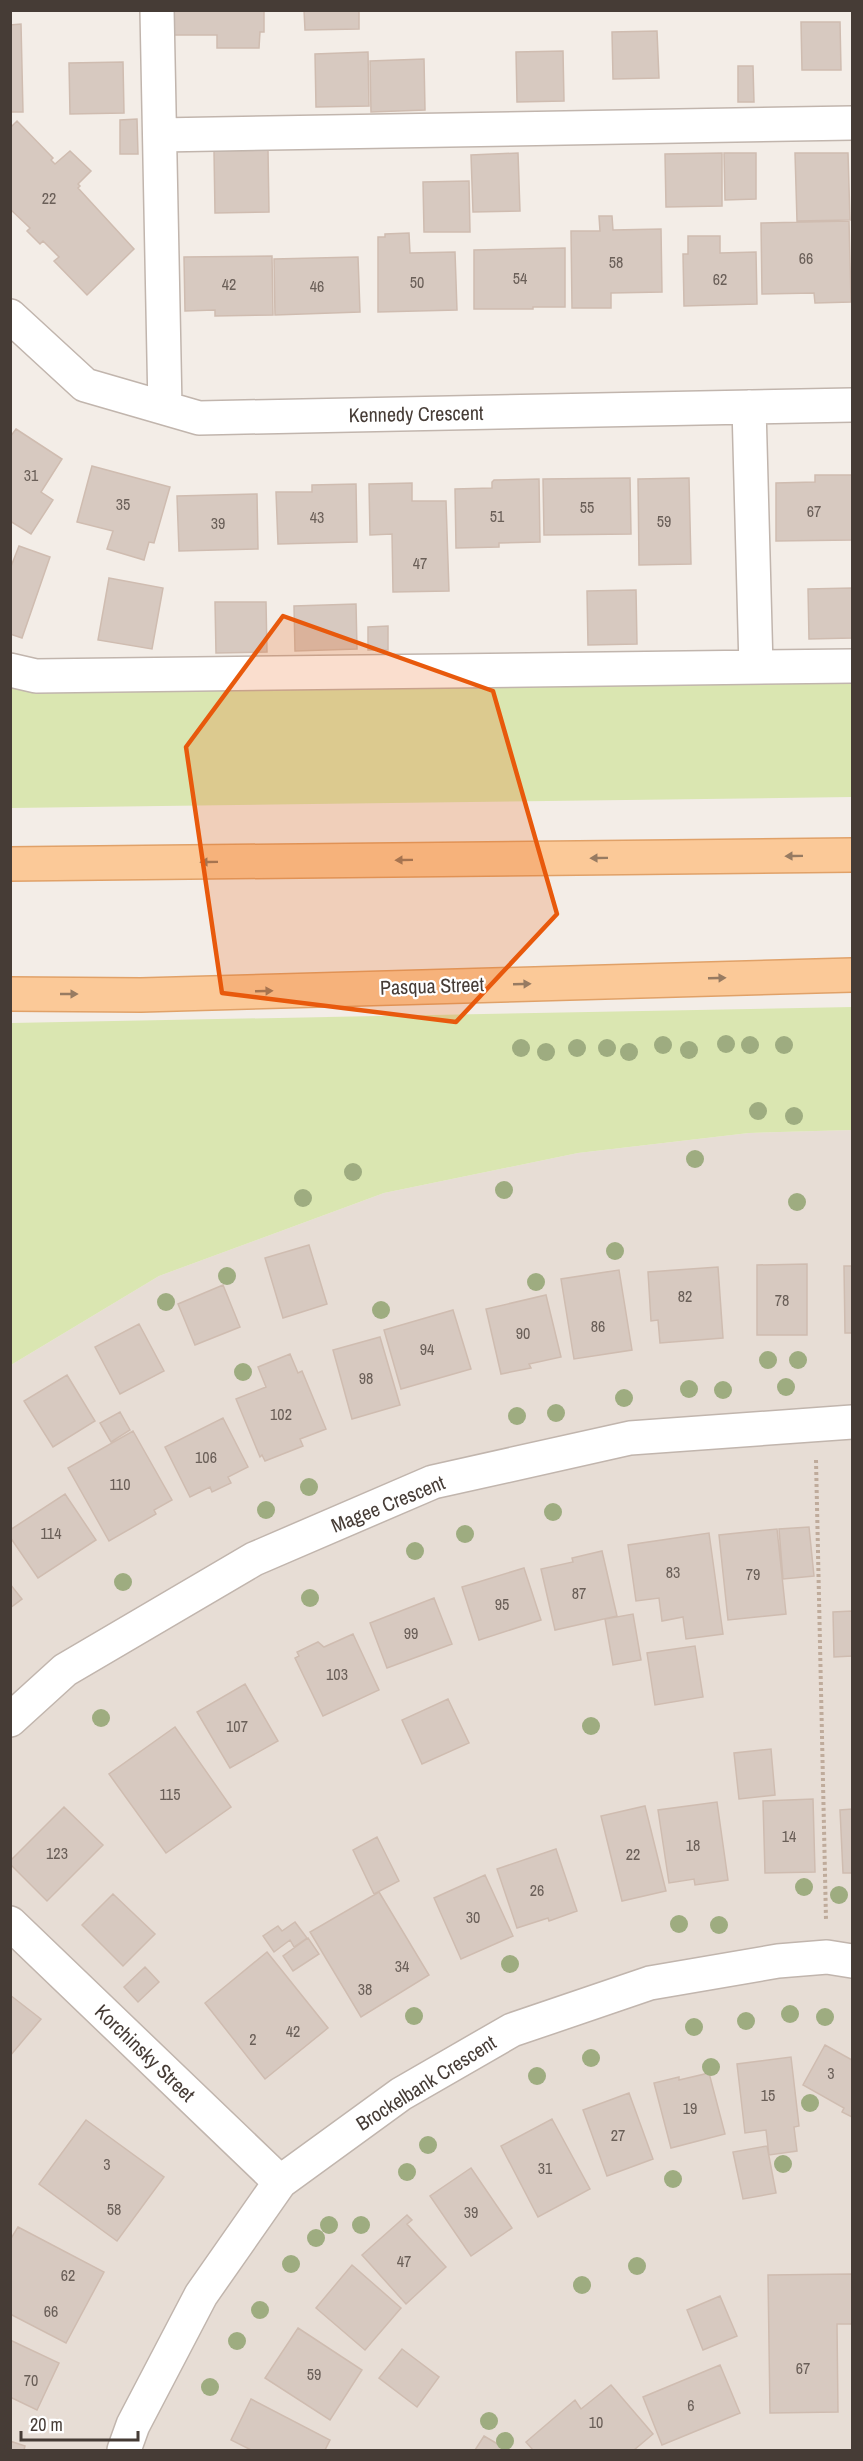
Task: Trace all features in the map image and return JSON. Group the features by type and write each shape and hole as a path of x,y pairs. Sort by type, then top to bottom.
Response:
{"main road":[{"path":"10,864 852,855"},
{"name":"Pasqua Street","path":"10,994 141,995 852,975"}],"street":[{"path":"157,10 165,408"},
{"path":"160,135 852,123"},
{"name":"Kennedy Crescent","path":"10,316 85,385 199,418 852,405"},
{"path":"749,407 756,668"},
{"path":"10,670 36,676 852,666"},
{"name":"Magee Crescent","path":"10,1720 65,1670 254,1559 433,1482 630,1438 852,1422"},
{"name":"Korchinsky Street","path":"10,1923 280,2182"},
{"name":"Brockelbank Crescent","path":"124,2451 133,2425 201,2295 280,2182 401,2094 512,2030 650,1983 778,1961 839,1959"}],"path":[{"path":"815,1423 839,1959"}],"highlighted area":[{"path":"283,616 493,691 557,914 456,1022 222,993 186,747"}],"shaded area":[{"path":"852,1130 852,2450 11,2450 11,1365 159,1276 384,1193 578,1153 749,1133"}],"green space":[{"path":"852,682 852,797 11,808 11,685 44,693"},
{"path":"852,1007 852,1130 749,1133 578,1153 384,1193 159,1276 11,1365 11,1023"}],"building":[{"path":"174,10 264,10 264,32 260,32 259,48 217,48 217,35 174,35"},
{"path":"304,10 359,10 359,29 305,30"},
{"path":"801,22 840,22 841,70 802,70"},
{"path":"21,24 23,112 10,112 10,25"},
{"path":"657,31 659,78 613,79 612,32"},
{"path":"563,51 564,101 517,102 516,52"},
{"path":"368,52 369,106 316,107 315,54"},
{"path":"424,59 425,110 371,112 370,61"},
{"path":"123,62 124,113 70,114 69,63"},
{"path":"738,66 753,66 754,102 738,102"},
{"path":"137,119 138,154 120,154 120,120"},
{"path":"17,121 53,158 51,160 55,164 70,151 91,171 78,184 80,186 78,188 134,249 87,295 54,261 59,257 43,241 40,244 27,231 30,228 10,209 10,128"},
{"path":"268,150 269,212 215,213 214,151"},
{"path":"518,153 520,211 473,212 471,155"},
{"path":"722,153 722,206 666,207 665,154"},
{"path":"724,153 756,153 756,199 725,200"},
{"path":"795,153 848,153 850,220 797,221"},
{"path":"469,181 470,232 424,232 423,182"},
{"path":"599,216 612,216 613,230 661,229 662,292 611,293 611,308 572,308 571,231 600,231"},
{"path":"849,221 851,302 815,303 814,293 762,294 761,223"},
{"path":"409,233 410,253 455,252 457,310 378,312 378,237 385,237 385,234"},
{"path":"688,236 720,236 720,253 756,252 757,304 684,306 683,254 688,254"},
{"path":"565,248 565,307 474,309 474,250"},
{"path":"272,256 273,315 215,316 215,310 185,311 184,257"},
{"path":"358,257 360,312 275,315 274,259"},
{"path":"16,429 62,459 41,492 53,500 31,534 10,521 10,437"},
{"path":"92,466 170,487 154,543 149,542 144,560 107,549 113,531 77,522"},
{"path":"815,475 852,475 852,540 776,541 776,483 815,482"},
{"path":"630,478 631,534 544,535 543,479"},
{"path":"689,478 691,564 639,565 638,479"},
{"path":"539,479 540,542 499,543 499,547 456,548 455,489 492,488 494,480"},
{"path":"412,483 412,501 446,501 449,591 393,592 392,534 370,535 369,484"},
{"path":"356,484 357,542 278,544 276,492 312,492 312,485"},
{"path":"257,494 258,549 179,551 177,496"},
{"path":"19,546 50,557 22,638 10,634 10,569"},
{"path":"109,578 163,588 152,649 98,640"},
{"path":"852,588 852,638 809,639 808,589"},
{"path":"636,590 637,644 588,645 587,591"},
{"path":"215,602 266,602 267,652 216,653"},
{"path":"356,604 357,649 295,651 294,606"},
{"path":"388,626 388,650 368,650 368,627"},
{"path":"309,1245 327,1304 283,1318 265,1258"},
{"path":"807,1264 807,1335 757,1335 757,1265"},
{"path":"844,1266 852,1266 852,1333 845,1333"},
{"path":"718,1267 723,1338 660,1343 658,1320 651,1321 648,1272"},
{"path":"619,1270 632,1350 574,1359 561,1279"},
{"path":"223,1285 240,1327 195,1345 178,1304"},
{"path":"546,1295 561,1357 529,1364 531,1368 501,1374 486,1309"},
{"path":"453,1310 471,1369 401,1389 384,1330"},
{"path":"139,1324 164,1371 120,1394 95,1347"},
{"path":"380,1337 400,1405 352,1419 333,1350"},
{"path":"290,1354 298,1373 302,1371 326,1429 300,1439 303,1446 265,1461 262,1455 260,1457 236,1399 266,1387 258,1367"},
{"path":"67,1375 95,1421 53,1447 24,1401"},
{"path":"120,1412 130,1430 111,1442 100,1423"},
{"path":"223,1418 248,1467 228,1477 231,1483 212,1492 210,1487 190,1497 165,1447"},
{"path":"133,1431 172,1500 154,1510 156,1514 109,1541 68,1468"},
{"path":"65,1494 96,1540 38,1578 10,1537 10,1530"},
{"path":"809,1527 814,1576 783,1579 779,1529"},
{"path":"777,1529 786,1614 728,1620 719,1535"},
{"path":"709,1533 723,1634 686,1639 683,1617 662,1621 659,1598 636,1601 628,1545"},
{"path":"602,1551 617,1616 555,1630 541,1569 573,1562 572,1558"},
{"path":"524,1568 541,1620 479,1640 462,1587"},
{"path":"10,1584 22,1599 10,1608"},
{"path":"434,1598 452,1644 387,1668 370,1623"},
{"path":"852,1611 852,1656 834,1657 833,1612"},
{"path":"633,1614 641,1660 613,1665 605,1619"},
{"path":"353,1634 379,1690 323,1716 295,1658 299,1656 297,1652 318,1642 324,1647"},
{"path":"695,1646 703,1697 655,1705 647,1653"},
{"path":"245,1684 278,1741 230,1768 197,1712"},
{"path":"448,1699 469,1743 422,1764 402,1720"},
{"path":"175,1727 231,1807 166,1853 109,1774"},
{"path":"771,1749 775,1795 739,1799 734,1753"},
{"path":"813,1799 815,1872 765,1873 763,1801"},
{"path":"717,1802 728,1880 695,1885 694,1879 669,1883 658,1810"},
{"path":"645,1806 666,1891 622,1901 601,1816"},
{"path":"64,1807 103,1845 47,1901 10,1864 10,1861"},
{"path":"852,1809 852,1873 843,1873 840,1810"},
{"path":"377,1837 399,1881 374,1894 353,1850"},
{"path":"556,1849 577,1911 549,1921 548,1918 517,1928 497,1869"},
{"path":"485,1875 513,1936 461,1959 434,1898"},
{"path":"379,1892 429,1975 361,2017 310,1932"},
{"path":"113,1894 155,1934 123,1966 82,1925"},
{"path":"295,1922 307,1938 294,1947 290,1940 274,1952 263,1936 278,1926 282,1931"},
{"path":"308,1938 319,1954 293,1971 283,1956"},
{"path":"267,1952 328,2028 265,2079 205,2003"},
{"path":"145,1967 159,1982 138,2002 124,1987"},
{"path":"10,1995 41,2019 10,2056"},
{"path":"825,2045 852,2060 852,2117 842,2112 844,2108 803,2085"},
{"path":"791,2057 799,2126 794,2127 797,2151 769,2155 766,2130 745,2133 737,2064"},
{"path":"709,2073 725,2134 671,2148 654,2083"},
{"path":"629,2093 653,2159 607,2176 583,2110"},
{"path":"552,2119 590,2189 538,2217 501,2146"},
{"path":"86,2120 164,2177 117,2241 39,2184"},
{"path":"767,2146 776,2193 743,2199 733,2152"},
{"path":"471,2168 512,2228 471,2256 430,2196"},
{"path":"407,2215 412,2220 407,2224 446,2267 406,2304 362,2255"},
{"path":"18,2227 104,2272 66,2343 10,2314 10,2240"},
{"path":"352,2265 401,2308 365,2350 316,2308"},
{"path":"852,2274 852,2324 837,2324 838,2412 770,2413 768,2275"},
{"path":"720,2296 737,2336 703,2350 687,2310"},
{"path":"298,2328 362,2370 330,2420 265,2378"},
{"path":"10,2340 59,2363 37,2410 10,2397"},
{"path":"402,2349 439,2377 417,2407 379,2378"},
{"path":"720,2365 740,2413 662,2445 643,2397"},
{"path":"611,2385 653,2434 634,2450 533,2450 526,2442 575,2400 581,2409"},
{"path":"251,2399 330,2440 325,2450 251,2450 231,2440"},
{"path":"484,2436 508,2450 475,2450"},
{"path":"10,2441 25,2446 24,2450 10,2450"}]}
